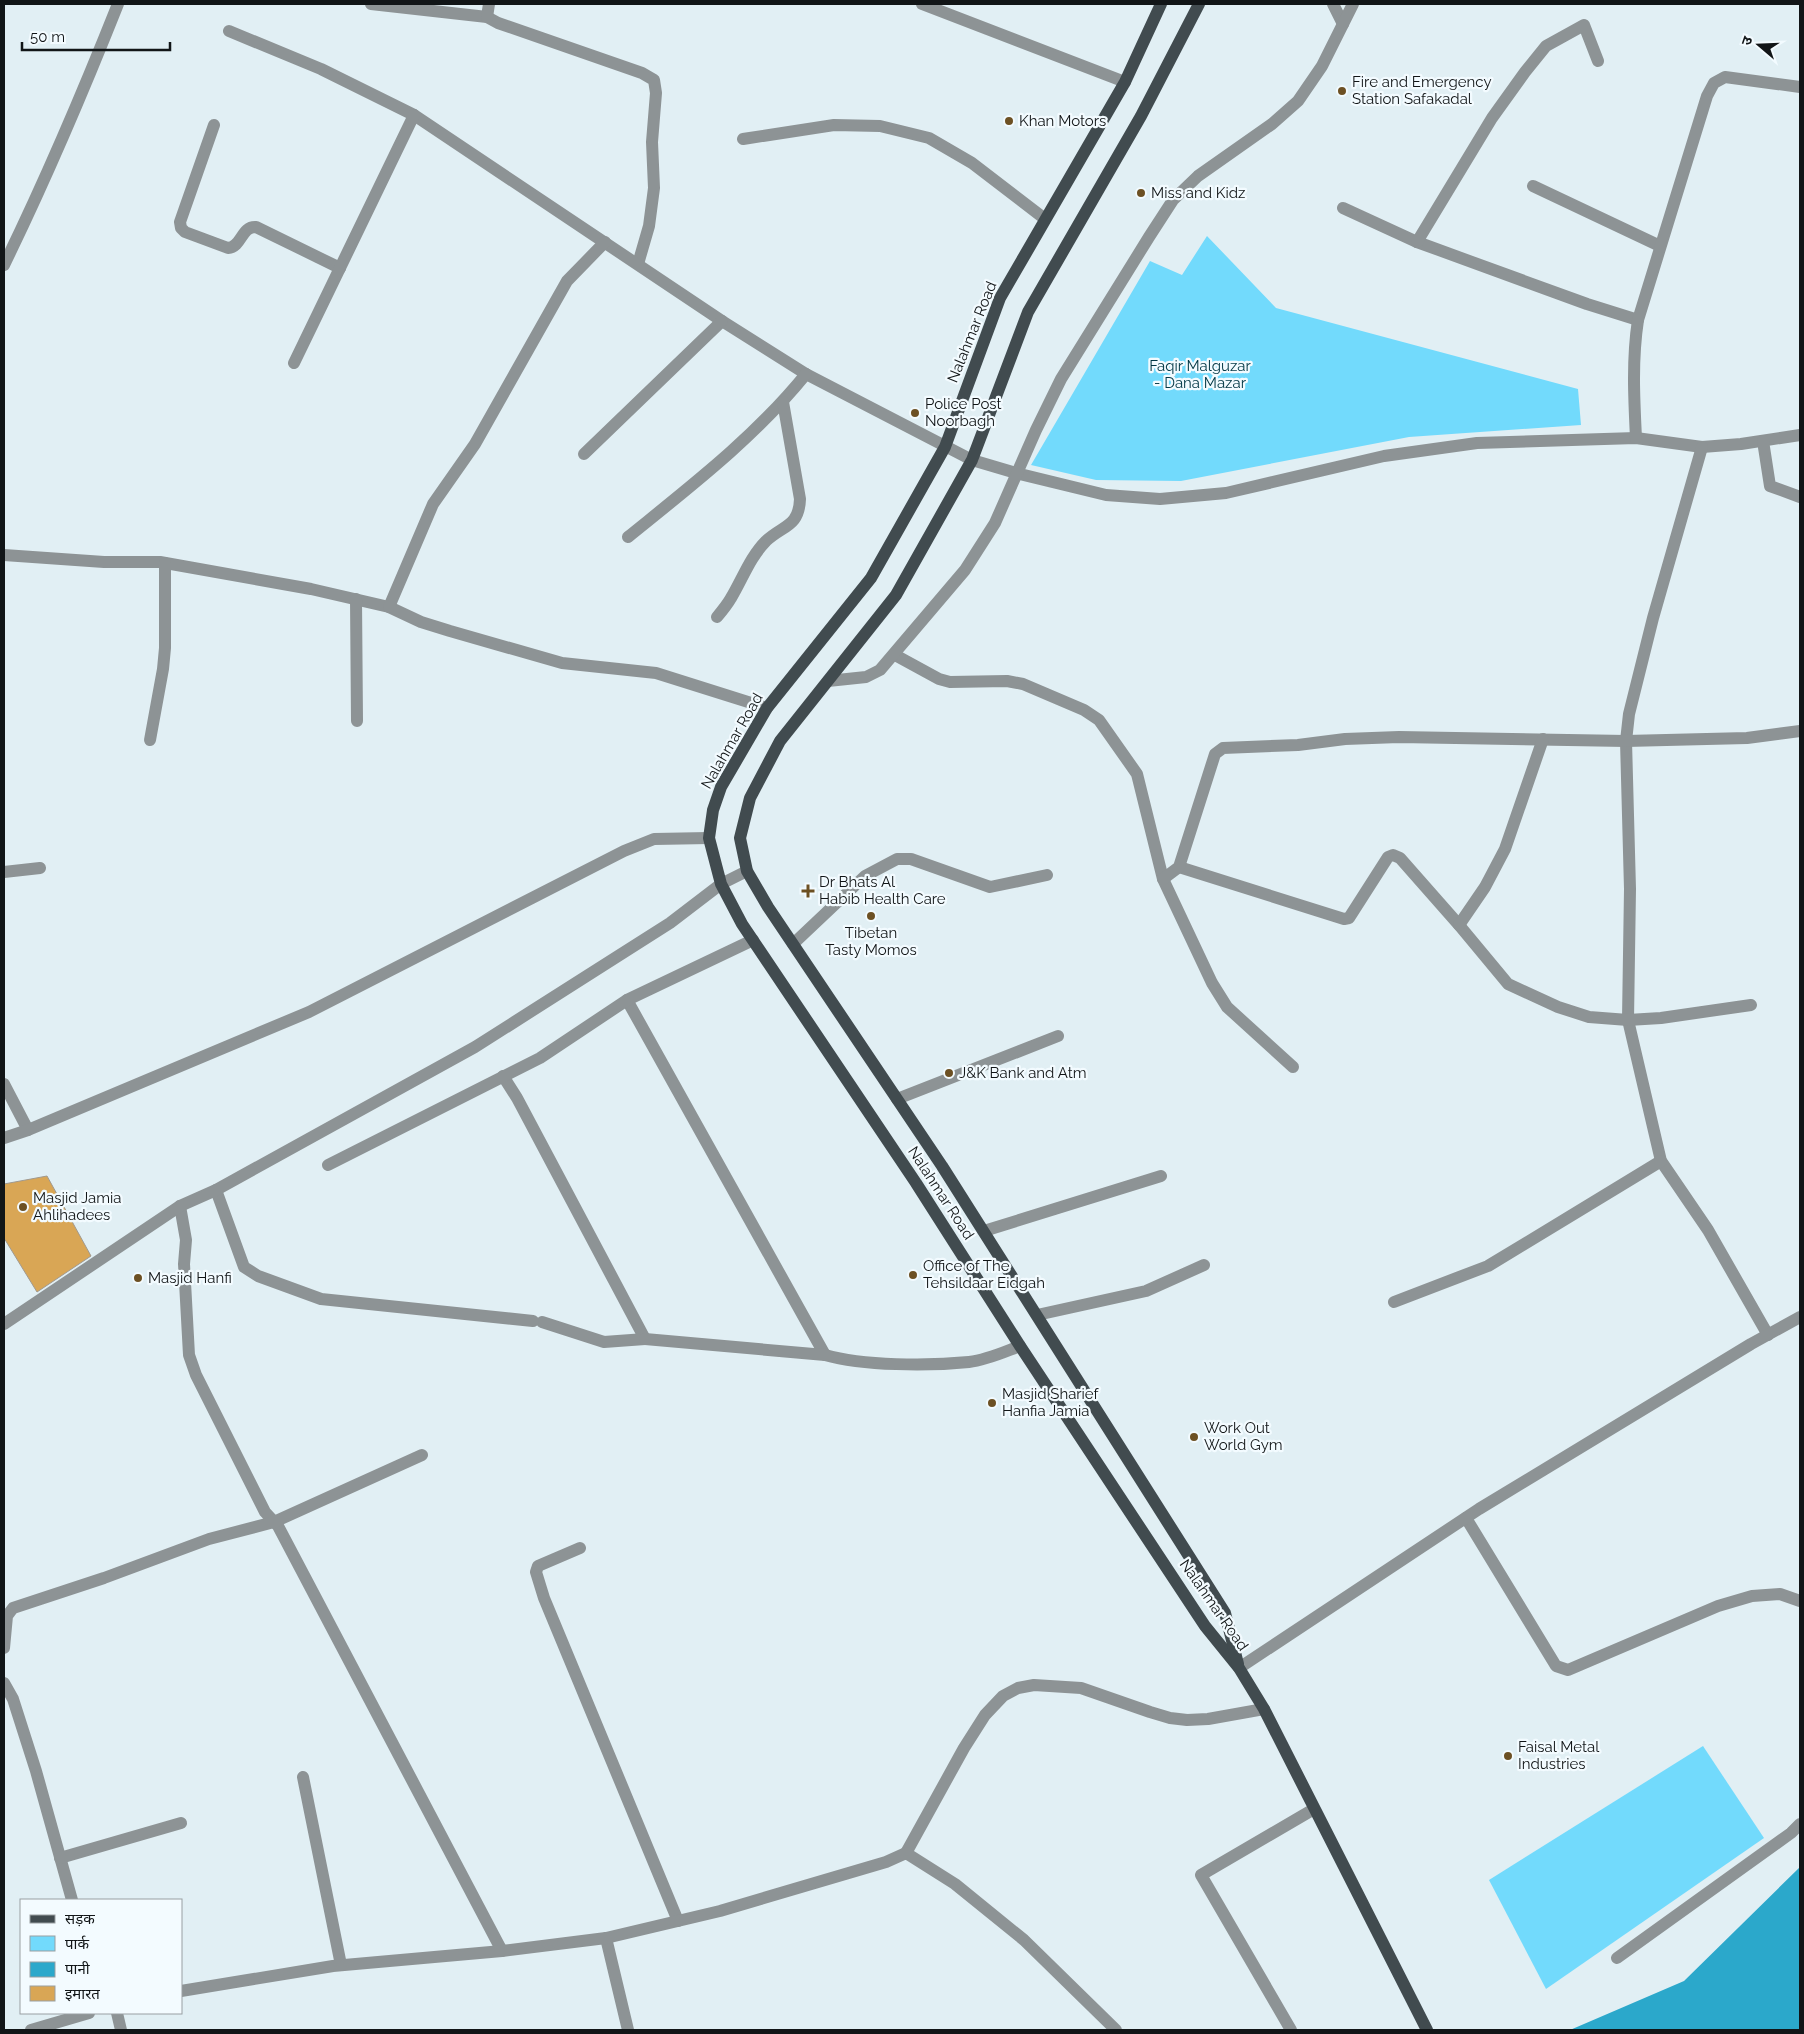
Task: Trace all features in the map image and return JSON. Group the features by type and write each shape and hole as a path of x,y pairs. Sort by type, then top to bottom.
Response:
{"main road":[{"name":"Nalahmar Road","path":"1161,4 1125,82 1000,298 945,447 871,578 767,708 721,788 713,810 709,838 721,884 753,940 916,1183 1020,1346 1205,1626 1239,1668"},
{"name":"Nalahmar Road","path":"1199,4 1141,116 1028,312 972,460 896,595 780,741 750,798 740,838 747,871 768,907 984,1231 1225,1613 1239,1668"},
{"path":"1239,1668 1264,1709 1427,2030"}],"street":[{"path":"4,265 34,205 72,118 118,4"},
{"path":"371,4 487,17 498,23 642,72 654,80 656,94 652,142 654,188 649,226 638,264"},
{"path":"487,17 489,4"},
{"path":"922,4 1125,82"},
{"path":"1333,4 1343,24"},
{"path":"828,681 866,677 880,670 965,570 995,524 1016,473 1061,380 1148,237 1173,200 1198,176 1272,124 1298,101 1322,66 1353,4"},
{"path":"1417,242 1492,118 1546,46 1584,25 1598,60"},
{"path":"229,31 321,69 414,115 722,321 806,374 972,460 1016,473 1106,495 1160,499 1226,493 1384,456 1477,443 1636,438 1702,447 1763,442 1800,435"},
{"path":"1636,438 1633,381 1634,344 1638,320 1708,96 1714,83 1725,77 1800,87"},
{"path":"294,363 414,115"},
{"path":"214,125 180,222 181,228 185,232 228,248 233,248 238,244 246,230 256,227 340,268"},
{"path":"743,139 834,125 880,126 929,138 972,163 1045,218"},
{"path":"1533,186 1660,246"},
{"path":"1343,208 1417,242 1587,304 1638,320"},
{"path":"389,607 432,504 480,436 567,281 605,242"},
{"path":"584,454 722,321"},
{"path":"628,537 732,452 783,402 806,374"},
{"path":"717,617 730,601 754,557 766,542 794,522 799,512 800,499 783,402"},
{"path":"1763,442 1770,486 1800,497"},
{"path":"1702,447 1634,687 1629,714 1626,740 1630,889 1628,1020 1661,1162 1708,1230 1768,1335"},
{"path":"4,555 104,562 165,563 311,588 389,607 450,632 562,662 656,673 767,708"},
{"path":"150,740 165,648 165,563"},
{"path":"356,599 357,721"},
{"path":"894,655 939,679 950,682 1007,681 1023,684 1084,710 1099,720 1137,774 1163,880 1212,983 1227,1007 1294,1067"},
{"path":"1163,880 1179,866 1215,754 1224,748 1298,745 1363,738 1626,740 1747,738 1800,731"},
{"path":"1459,925 1485,887 1505,848 1543,739"},
{"path":"4,1138 28,1130 309,1012 624,850 654,839 709,838"},
{"path":"1179,866 1344,919 1349,918 1388,857 1393,855 1400,858 1508,984 1558,1007 1589,1017 1628,1020 1661,1018 1751,1005"},
{"path":"793,944 866,876 897,859 911,859 990,887 1047,875"},
{"path":"4,872 40,868"},
{"path":"4,1324 180,1206 216,1190 475,1046 670,923 721,884 747,871"},
{"path":"328,1165 540,1058 627,1000 753,940"},
{"path":"627,1000 825,1355"},
{"path":"897,1099 1058,1036"},
{"path":"503,1076 518,1098 645,1338"},
{"path":"4,1084 28,1130"},
{"path":"1394,1302 1488,1266 1661,1162"},
{"path":"984,1231 1161,1176"},
{"path":"216,1190 244,1267 258,1276 321,1299 537,1321 604,1342 645,1338 825,1355 840,1360 896,1364 970,1362 1020,1346"},
{"path":"180,1206 186,1240 184,1264 189,1355 196,1375 265,1512 274,1522 502,1951"},
{"path":"1037,1314 1146,1291 1204,1265"},
{"path":"1239,1668 1466,1518 1800,1317"},
{"path":"4,1648 7,1616 13,1608 104,1578 209,1539 274,1522 422,1455"},
{"path":"1466,1518 1556,1666 1568,1670 1726,1604 1752,1596 1780,1594 1800,1601"},
{"path":"580,1548 538,1566 536,1572 544,1598 678,1921"},
{"path":"4,1683 13,1699 36,1771 72,1899"},
{"path":"182,1992 341,1965 502,1951 606,1938 678,1921 886,1862 906,1853 964,1748 985,1715 1003,1696 1018,1688 1034,1685 1081,1688 1150,1712 1170,1718 1187,1720 1208,1719 1264,1709"},
{"path":"303,1777 341,1965"},
{"path":"1291,2030 1201,1875 1314,1809"},
{"path":"60,1858 180,1823"},
{"path":"1617,1958 1791,1833 1800,1824"},
{"path":"906,1853 955,1884 1024,1940 1116,2030"},
{"path":"606,1938 628,2030"},
{"path":"31,2030 86,2014"},
{"path":"117,2014 121,2030"}],"green space":[{"name":"Faqir Malguzar - Dana Mazar","path":"1207,236 1276,308 1578,389 1581,425 1409,437 1181,481 1096,480 1031,465 1150,261 1182,275"},
{"path":"1703,1746 1764,1838 1546,1989 1489,1880"}],"water":[{"path":"1800,1867 1800,2030 1570,2030 1684,1981"}],"building":[{"path":"47,1176 91,1256 37,1292 4,1238 4,1184"}],"place":[{"name":"Fire and Emergency Station Safakadal","path":"1342,91"},
{"name":"Khan Motors","path":"1009,121"},
{"name":"Miss and Kidz","path":"1141,193"},
{"name":"Police Post Noorbagh","path":"915,413"},
{"name":"Dr Bhats Al Habib Health Care","path":"808,891"},
{"name":"Tibetan Tasty Momos","path":"871,916"},
{"name":"J&K Bank and Atm","path":"949,1073"},
{"name":"Masjid Jamia Ahlihadees","path":"23,1207"},
{"name":"Office of The Tehsildaar Eidgah","path":"913,1275"},
{"name":"Masjid Hanfi","path":"138,1278"},
{"name":"Masjid Sharief Hanfia Jamia","path":"992,1403"},
{"name":"Work Out World Gym","path":"1194,1437"},
{"name":"Faisal Metal Industries","path":"1508,1756"}]}
